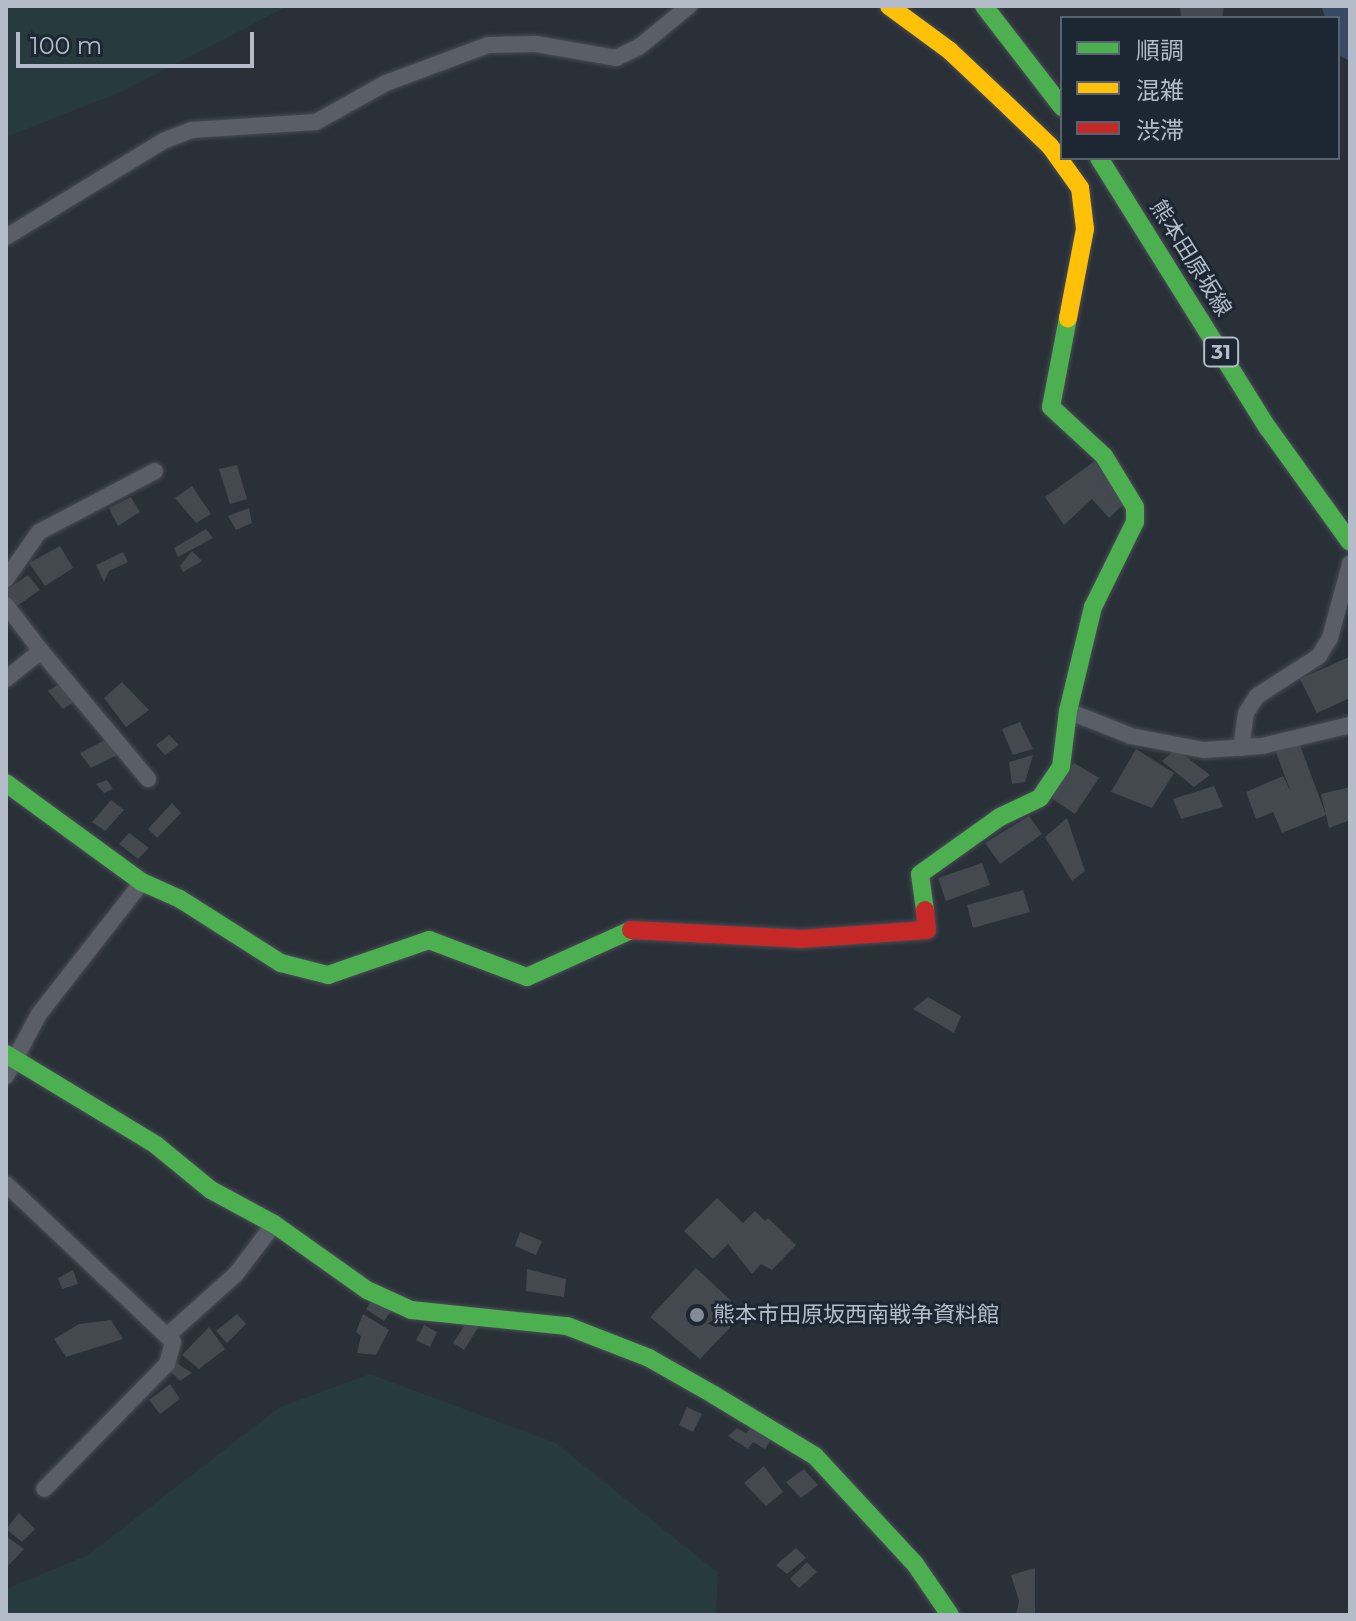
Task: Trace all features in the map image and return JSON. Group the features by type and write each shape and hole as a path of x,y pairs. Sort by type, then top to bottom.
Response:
{"street":[{"path":"6,237 163,141 191,130 316,122 386,83 488,45 536,44 616,58 639,47 689,6"},
{"path":"6,783 142,882 180,899 281,963 328,975 429,940 527,977 634,929 800,939 922,932 927,925 920,874 1000,817 1040,798 1061,767 1068,711 1093,607 1117,564 1135,522 1135,507 1104,456 1051,407 1085,229 1080,188 1050,146 1002,100 950,51 889,6"},
{"path":"984,6 1060,104"},
{"name":"熊本田原坂線","path":"1100,160 1268,428 1350,542"},
{"path":"6,579 39,532 155,471"},
{"path":"1241,748 1246,713 1257,696 1319,656 1330,638 1350,564"},
{"path":"6,605 148,779"},
{"path":"6,679 41,651"},
{"path":"1068,711 1131,736 1204,750 1241,748 1350,725"},
{"path":"6,1076 11,1056 39,1014 142,882"},
{"path":"11,1056 156,1145 211,1190 274,1224 326,1264 411,1310 567,1326 649,1358 714,1395 815,1456 915,1564 950,1615"},
{"path":"6,1184 168,1335 174,1353 167,1364 44,1489"},
{"path":"168,1335 236,1274 274,1224"}],"green space":[{"path":"6,6 288,6 121,92 6,137"},
{"path":"370,1374 556,1443 718,1573 716,1615 6,1615 6,1589 88,1555 280,1407"}],"building":[{"path":"1180,6 1224,6 1222,16 1181,16"},
{"path":"1095,461 1126,502 1109,518 1092,499 1064,525 1045,497"},
{"path":"237,465 247,499 230,504 219,469"},
{"path":"192,486 211,514 196,523 175,498"},
{"path":"131,497 140,512 118,526 109,508"},
{"path":"249,508 252,523 236,530 228,516"},
{"path":"206,529 213,538 178,557 174,548"},
{"path":"60,546 73,568 45,586 29,563"},
{"path":"192,551 202,561 183,572 180,566"},
{"path":"123,552 128,562 109,571 104,582 96,565"},
{"path":"28,575 40,590 14,608 6,590"},
{"path":"1349,657 1350,698 1317,713 1300,679"},
{"path":"66,680 78,699 63,709 48,691"},
{"path":"122,682 149,710 126,727 104,698"},
{"path":"1020,722 1033,749 1013,755 1002,729"},
{"path":"169,735 179,745 165,755 156,745"},
{"path":"107,739 117,755 91,768 80,753"},
{"path":"1298,740 1326,815 1282,833 1273,812 1256,819 1246,792 1283,776 1291,792 1275,750"},
{"path":"1136,749 1174,773 1152,808 1111,792"},
{"path":"1176,749 1210,775 1194,787 1162,761"},
{"path":"1033,755 1025,782 1012,784 1009,762"},
{"path":"1074,763 1099,778 1075,814 1051,798"},
{"path":"107,780 113,789 104,793 96,784"},
{"path":"1214,786 1223,807 1181,819 1173,799"},
{"path":"1350,787 1350,820 1329,828 1321,794"},
{"path":"111,800 124,810 105,831 92,822"},
{"path":"172,803 181,813 157,838 148,829"},
{"path":"1029,816 1042,834 1000,864 985,843"},
{"path":"1067,818 1085,871 1072,881 1045,837"},
{"path":"129,833 149,848 138,859 119,844"},
{"path":"982,863 990,885 946,901 938,878"},
{"path":"1023,890 1030,912 973,928 967,905"},
{"path":"928,997 961,1016 954,1033 913,1009"},
{"path":"717,1198 743,1223 755,1211 765,1221 768,1218 796,1245 772,1270 761,1264 752,1274 728,1244 713,1259 684,1231"},
{"path":"520,1232 542,1241 536,1255 515,1246"},
{"name":"熊本市田原坂西南戦争資料館","path":"696,1268 744,1313 700,1359 650,1317"},
{"path":"527,1269 566,1279 564,1297 526,1291"},
{"path":"73,1270 78,1284 62,1289 58,1278"},
{"path":"382,1286 400,1299 384,1321 366,1309"},
{"path":"237,1314 246,1324 227,1343 216,1331"},
{"path":"363,1314 389,1330 376,1355 357,1353 361,1336 356,1332"},
{"path":"111,1320 123,1339 66,1357 54,1339 79,1324"},
{"path":"468,1320 481,1323 464,1350 453,1343"},
{"path":"424,1325 437,1332 430,1347 416,1340"},
{"path":"209,1327 225,1349 199,1369 182,1355"},
{"path":"170,1359 192,1373 180,1381 168,1369"},
{"path":"170,1384 180,1399 160,1414 149,1400"},
{"path":"687,1407 702,1414 693,1432 679,1425"},
{"path":"781,1424 765,1449 753,1442 748,1449 728,1436 737,1428 746,1433 752,1427"},
{"path":"764,1466 783,1492 766,1506 744,1483"},
{"path":"804,1469 818,1485 801,1498 786,1482"},
{"path":"19,1513 35,1529 22,1542 6,1529"},
{"path":"6,1536 24,1549 6,1568"},
{"path":"796,1548 806,1558 787,1574 776,1565"},
{"path":"807,1562 817,1572 799,1588 790,1579"},
{"path":"1035,1568 1035,1615 1016,1615 1019,1601 1011,1575"}],"waterway":[{"path":"1336,6 1340,16"},
{"path":"1340,17 1350,46"}],"traffic: fast":[{"path":"984,6 1060,104"},
{"path":"1100,160 1268,428 1350,542"},
{"path":"925,910 920,874 1000,817 1040,798 1061,767 1068,711 1093,607 1135,522 1135,507 1104,456 1051,407 1068,318"},
{"path":"6,783 142,882 180,899 281,963 328,975 429,940 527,977 631,930"},
{"path":"6,1054 156,1145 211,1190 274,1224 367,1290 411,1310 567,1326 649,1358 714,1395 815,1456 915,1564 950,1615"}],"traffic: slow":[{"path":"889,6 950,51 1002,100 1050,146 1080,188 1085,229 1068,318"}],"traffic: jam":[{"path":"631,930 800,939 927,930 925,910"}],"place":[{"name":"熊本市田原坂西南戦争資料館","path":"697,1315"}]}
